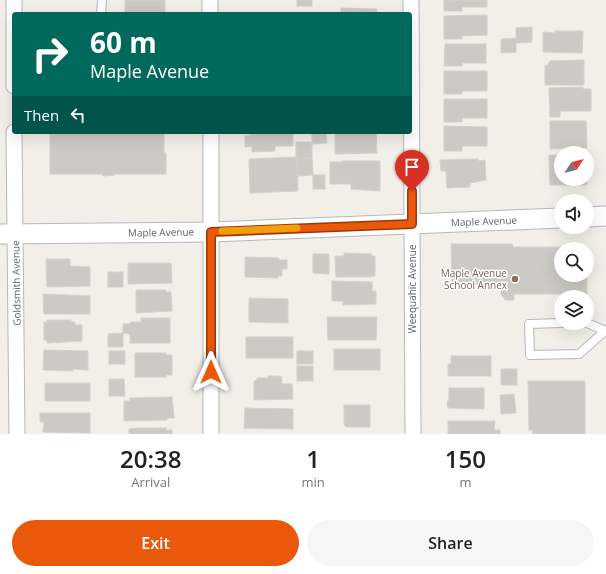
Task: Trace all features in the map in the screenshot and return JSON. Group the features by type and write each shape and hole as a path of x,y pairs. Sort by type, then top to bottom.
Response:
{"street":[{"path":"14,0 14,12"},
{"path":"210,0 210,12"},
{"name":"Weequahic Avenue","path":"411,0 411,12"},
{"name":"Goldsmith Avenue","path":"14,134 8,234 17,434"},
{"path":"211,134 211,434"},
{"name":"Weequahic Avenue","path":"412,134 413,434"},
{"path":"594,217 606,216"},
{"name":"Maple Avenue","path":"8,234 211,232 554,218"}],"lane":[{"path":"101,12 102,0"},
{"path":"554,323 529,324 530,355 579,354 606,331 594,326"}],"building":[{"path":"125,0 165,0 165,12 125,12"},
{"path":"297,0 312,0 312,6 297,6"},
{"path":"444,0 487,0 487,7 462,7 462,11 444,11"},
{"path":"341,8 377,9 377,12 341,12"},
{"path":"487,15 487,35 462,36 462,39 444,39 444,16"},
{"path":"532,27 532,42 516,43 516,28"},
{"path":"555,31 583,31 582,53 543,52 543,32 555,33"},
{"path":"516,38 516,52 501,53 501,39"},
{"path":"445,44 486,44 486,63 462,63 462,66 444,66"},
{"path":"584,60 584,85 545,85 545,66 548,65 550,61"},
{"path":"444,71 487,71 487,91 462,91 462,94 444,94"},
{"path":"583,87 583,89 591,89 591,111 560,111 560,117 550,117 549,88"},
{"path":"444,99 487,99 487,118 462,118 462,122 444,122"},
{"path":"550,121 586,121 587,146 554,146 554,149 550,149"},
{"path":"444,126 487,127 487,146 462,146 462,151 444,151"},
{"path":"50,134 164,134 166,174 115,174 103,176 102,174 50,174"},
{"path":"249,134 293,134 293,146 275,146 275,151 252,152 252,146 245,147 245,136 249,136"},
{"path":"312,134 326,134 327,143 312,144"},
{"path":"335,134 376,134 377,153 335,154"},
{"path":"296,142 312,142 312,158 297,159"},
{"path":"549,155 554,155 554,185 550,185"},
{"path":"297,157 298,191 250,193 249,159"},
{"path":"312,158 313,175 298,176 297,159"},
{"path":"478,159 479,161 485,160 486,180 470,183 470,187 447,188 446,171 441,171 440,160"},
{"path":"380,161 380,191 351,189 351,184 330,184 330,162"},
{"path":"313,175 325,175 325,189 313,189"},
{"path":"451,244 512,244 513,247 554,247 554,282 587,282 587,290 554,290 554,294 514,294 514,300 505,300 501,294 501,284 452,284"},
{"path":"344,253 372,254 371,256 375,256 375,276 336,277 335,256 344,256"},
{"path":"313,254 329,254 329,274 313,273"},
{"path":"245,257 279,258 279,260 287,260 287,269 282,269 282,276 278,276 278,278 245,277"},
{"path":"46,259 70,259 70,266 90,267 90,286 47,287"},
{"path":"128,263 171,263 172,283 128,284"},
{"path":"108,272 123,272 123,287 108,287"},
{"path":"332,281 372,282 372,291 376,291 376,304 343,305 343,301 332,301"},
{"path":"136,290 166,290 166,292 171,292 172,311 136,313"},
{"path":"43,294 90,296 90,314 44,314"},
{"path":"249,298 288,299 288,323 249,322"},
{"path":"327,317 377,317 376,340 328,340"},
{"path":"141,318 170,318 170,343 130,343 130,334 123,333 123,324 141,322"},
{"path":"47,320 71,320 71,322 75,322 75,325 82,325 82,341 47,343 47,340 44,340 44,322 47,323"},
{"path":"123,333 123,347 108,347 108,334"},
{"path":"246,337 293,337 293,358 246,358"},
{"path":"334,349 380,349 380,370 334,370"},
{"path":"44,350 88,351 88,370 43,370"},
{"path":"109,351 125,351 125,364 109,364"},
{"path":"297,351 313,351 313,364 297,364"},
{"path":"135,353 166,353 166,355 172,355 172,375 166,375 166,377 135,377"},
{"path":"451,356 491,356 491,376 448,376 448,364 451,364"},
{"path":"297,366 313,366 313,381 297,381"},
{"path":"501,369 517,369 517,385 501,385"},
{"path":"268,376 281,376 282,384 292,384 293,399 254,400 254,381 257,380 257,378 268,378"},
{"path":"109,379 124,379 125,396 109,396"},
{"path":"528,381 585,381 585,434 533,434 532,430 529,430"},
{"path":"45,383 90,383 90,401 45,401"},
{"path":"449,388 484,388 484,409 448,408 447,401 449,401"},
{"path":"514,394 516,413 501,414 500,395"},
{"path":"172,397 174,418 167,418 167,420 124,421 124,401 130,401 130,398"},
{"path":"344,405 370,405 370,427 346,427 344,424"},
{"path":"245,408 293,409 293,429 244,428"},
{"path":"40,413 90,413 90,433 43,432 44,422 40,422"},
{"path":"448,421 495,421 494,430 500,430 500,434 448,434"},
{"path":"166,428 166,430 172,430 172,434 129,434 129,429"}],"slow traffic":[{"path":"222,231 297,228"}],"place":[{"name":"Maple Avenue School Annex","path":"515,279"}],"route":[{"path":"211,372 211,232 412,224 412,191"}]}
